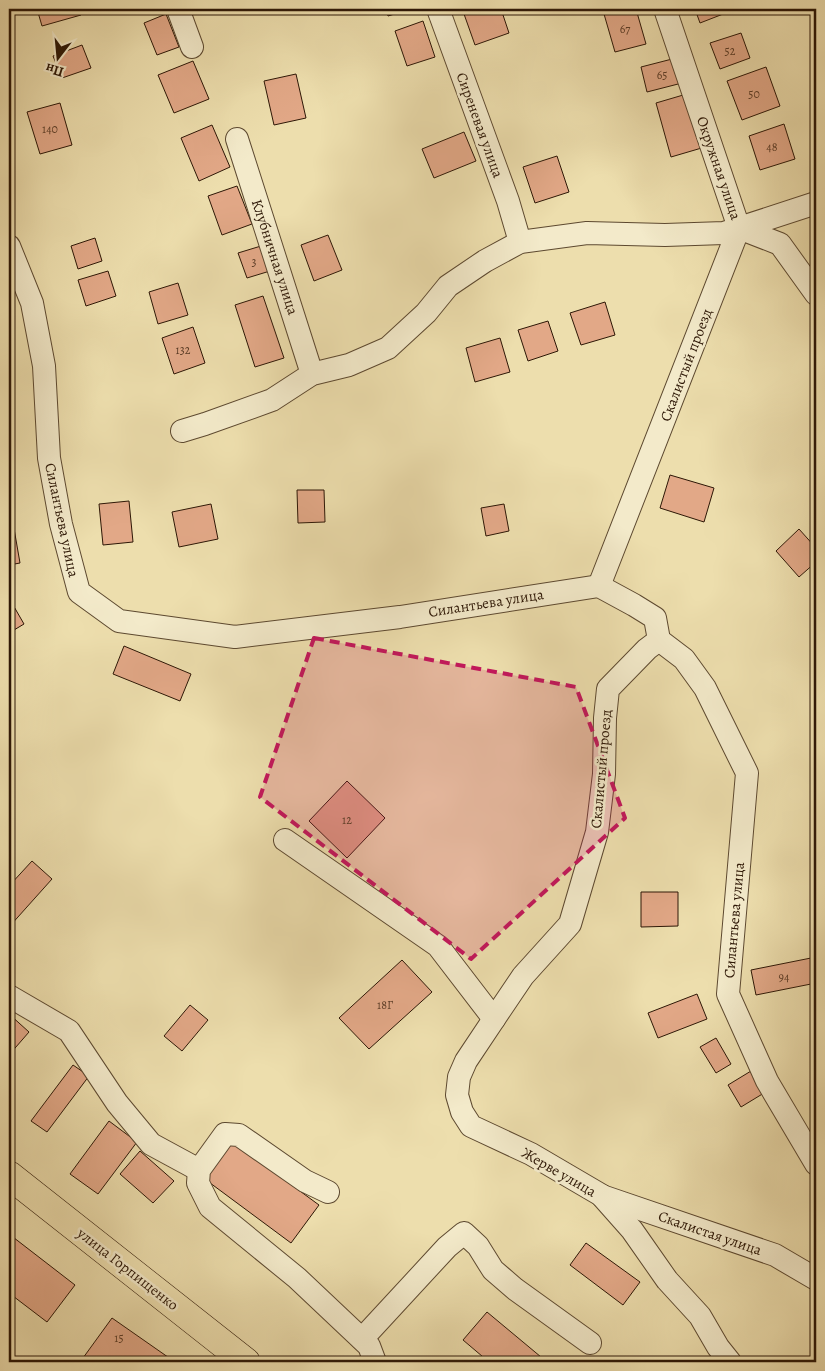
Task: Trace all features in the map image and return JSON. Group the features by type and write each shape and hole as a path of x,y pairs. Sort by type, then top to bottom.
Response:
{"main road":[{"name":"улица Горпищенко","path":"9,1175 240,1360"}],"street":[{"path":"178,9 192,47"},
{"name":"Сиреневая улица","path":"438,9 508,201 520,242"},
{"name":"Окружная улица","path":"665,9 739,228 780,244 816,294"},
{"name":"Клубничная улица","path":"237,139 312,374"},
{"path":"182,431 272,400 312,374 349,365 388,348 426,313 448,286 485,261 520,242 587,233 665,235 724,233 816,203"},
{"name":"Скалистый проезд","path":"599,586 739,228"},
{"name":"Силантьева улица","path":"9,246 32,303 44,366 48,458 61,524 78,592 119,621 235,637 400,617 599,586"},
{"path":"599,586 654,618 659,640"},
{"name":"Скалистый проезд","path":"466,1061 523,976 570,924 597,832 604,774 605,718 608,689 647,649 659,640"},
{"name":"Силантьева улица","path":"659,640 684,660 705,688 746,773 728,994 768,1081 816,1164"},
{"path":"284,840 438,946 494,1019"},
{"path":"9,996 69,1031 117,1103 151,1144 199,1170"},
{"name":"Жерве улица","path":"466,1061 459,1077 457,1095 462,1112 471,1126 531,1154 601,1195 632,1230 668,1280 700,1316 718,1347 730,1362"},
{"path":"328,1192 305,1181 239,1135 225,1134 199,1170 198,1184 210,1207 296,1278 362,1339 369,1346 375,1362"},
{"name":"Скалистая улица","path":"601,1195 775,1255 816,1279"},
{"path":"362,1339 447,1247 464,1232 478,1246 493,1270 515,1289 590,1343"}],"highlighted area":[{"path":"314,638 576,687 625,818 471,959 260,797"}],"building":[{"path":"37,9 79,9 81,15 42,26"},
{"path":"386,9 411,9 388,16"},
{"path":"478,9 501,9 509,33 475,45 464,14"},
{"path":"624,9 636,9 646,44 615,52 604,14"},
{"path":"695,9 736,9 700,23"},
{"path":"166,14 179,47 157,55 144,23"},
{"path":"423,21 435,57 407,66 395,31"},
{"path":"741,33 750,58 720,69 710,43"},
{"path":"82,45 91,68 62,78 53,56"},
{"path":"676,58 682,83 647,92 641,67"},
{"path":"193,61 209,99 174,113 158,75"},
{"path":"766,67 780,106 742,120 727,81"},
{"path":"296,74 306,118 274,125 264,81"},
{"path":"690,93 705,147 671,157 656,103"},
{"path":"60,103 72,145 40,154 27,112"},
{"path":"784,124 795,159 760,170 749,136"},
{"path":"212,125 230,167 199,181 181,138"},
{"path":"464,132 476,161 434,178 422,149"},
{"path":"557,156 569,192 535,203 523,167"},
{"path":"237,186 252,224 222,235 208,196"},
{"path":"328,235 342,270 314,281 301,245"},
{"path":"95,238 102,261 78,269 71,246"},
{"path":"261,246 270,271 247,278 238,253"},
{"path":"108,271 116,296 86,306 78,280"},
{"path":"178,283 188,315 158,324 149,292"},
{"path":"263,296 284,358 255,367 235,305"},
{"path":"605,302 615,335 581,345 570,313"},
{"path":"548,321 558,351 528,361 518,330"},
{"path":"193,327 205,363 174,374 162,338"},
{"path":"500,338 510,372 475,382 466,348"},
{"path":"670,475 714,488 704,522 660,508"},
{"path":"297,490 324,490 325,522 298,523"},
{"path":"129,501 133,542 103,545 99,504"},
{"path":"211,504 218,539 179,547 172,512"},
{"path":"504,504 509,531 486,536 481,508"},
{"path":"12,517 20,563 9,565 9,518"},
{"path":"799,529 816,548 816,562 799,577 776,551"},
{"path":"9,598 24,624 9,633"},
{"path":"124,646 191,674 180,701 113,674"},
{"path":"347,781 385,818 347,858 309,821"},
{"path":"32,861 52,879 9,927 9,886"},
{"path":"641,892 678,892 678,926 641,927"},
{"path":"816,957 816,983 756,995 751,970"},
{"path":"402,960 432,992 369,1049 339,1018"},
{"path":"697,994 707,1019 658,1038 648,1013"},
{"path":"190,1005 208,1020 182,1051 164,1036"},
{"path":"9,1014 29,1032 9,1055"},
{"path":"716,1038 731,1064 716,1073 700,1047"},
{"path":"73,1065 89,1076 47,1132 31,1121"},
{"path":"751,1071 764,1093 741,1107 728,1085"},
{"path":"109,1121 137,1142 98,1194 70,1174"},
{"path":"229,1139 319,1205 291,1243 202,1177"},
{"path":"140,1151 174,1181 153,1203 120,1174"},
{"path":"9,1234 75,1285 47,1322 9,1293"},
{"path":"586,1243 640,1282 623,1305 570,1265"},
{"path":"487,1312 547,1362 489,1362 463,1340"},
{"path":"112,1318 175,1362 89,1362 83,1358"}]}
